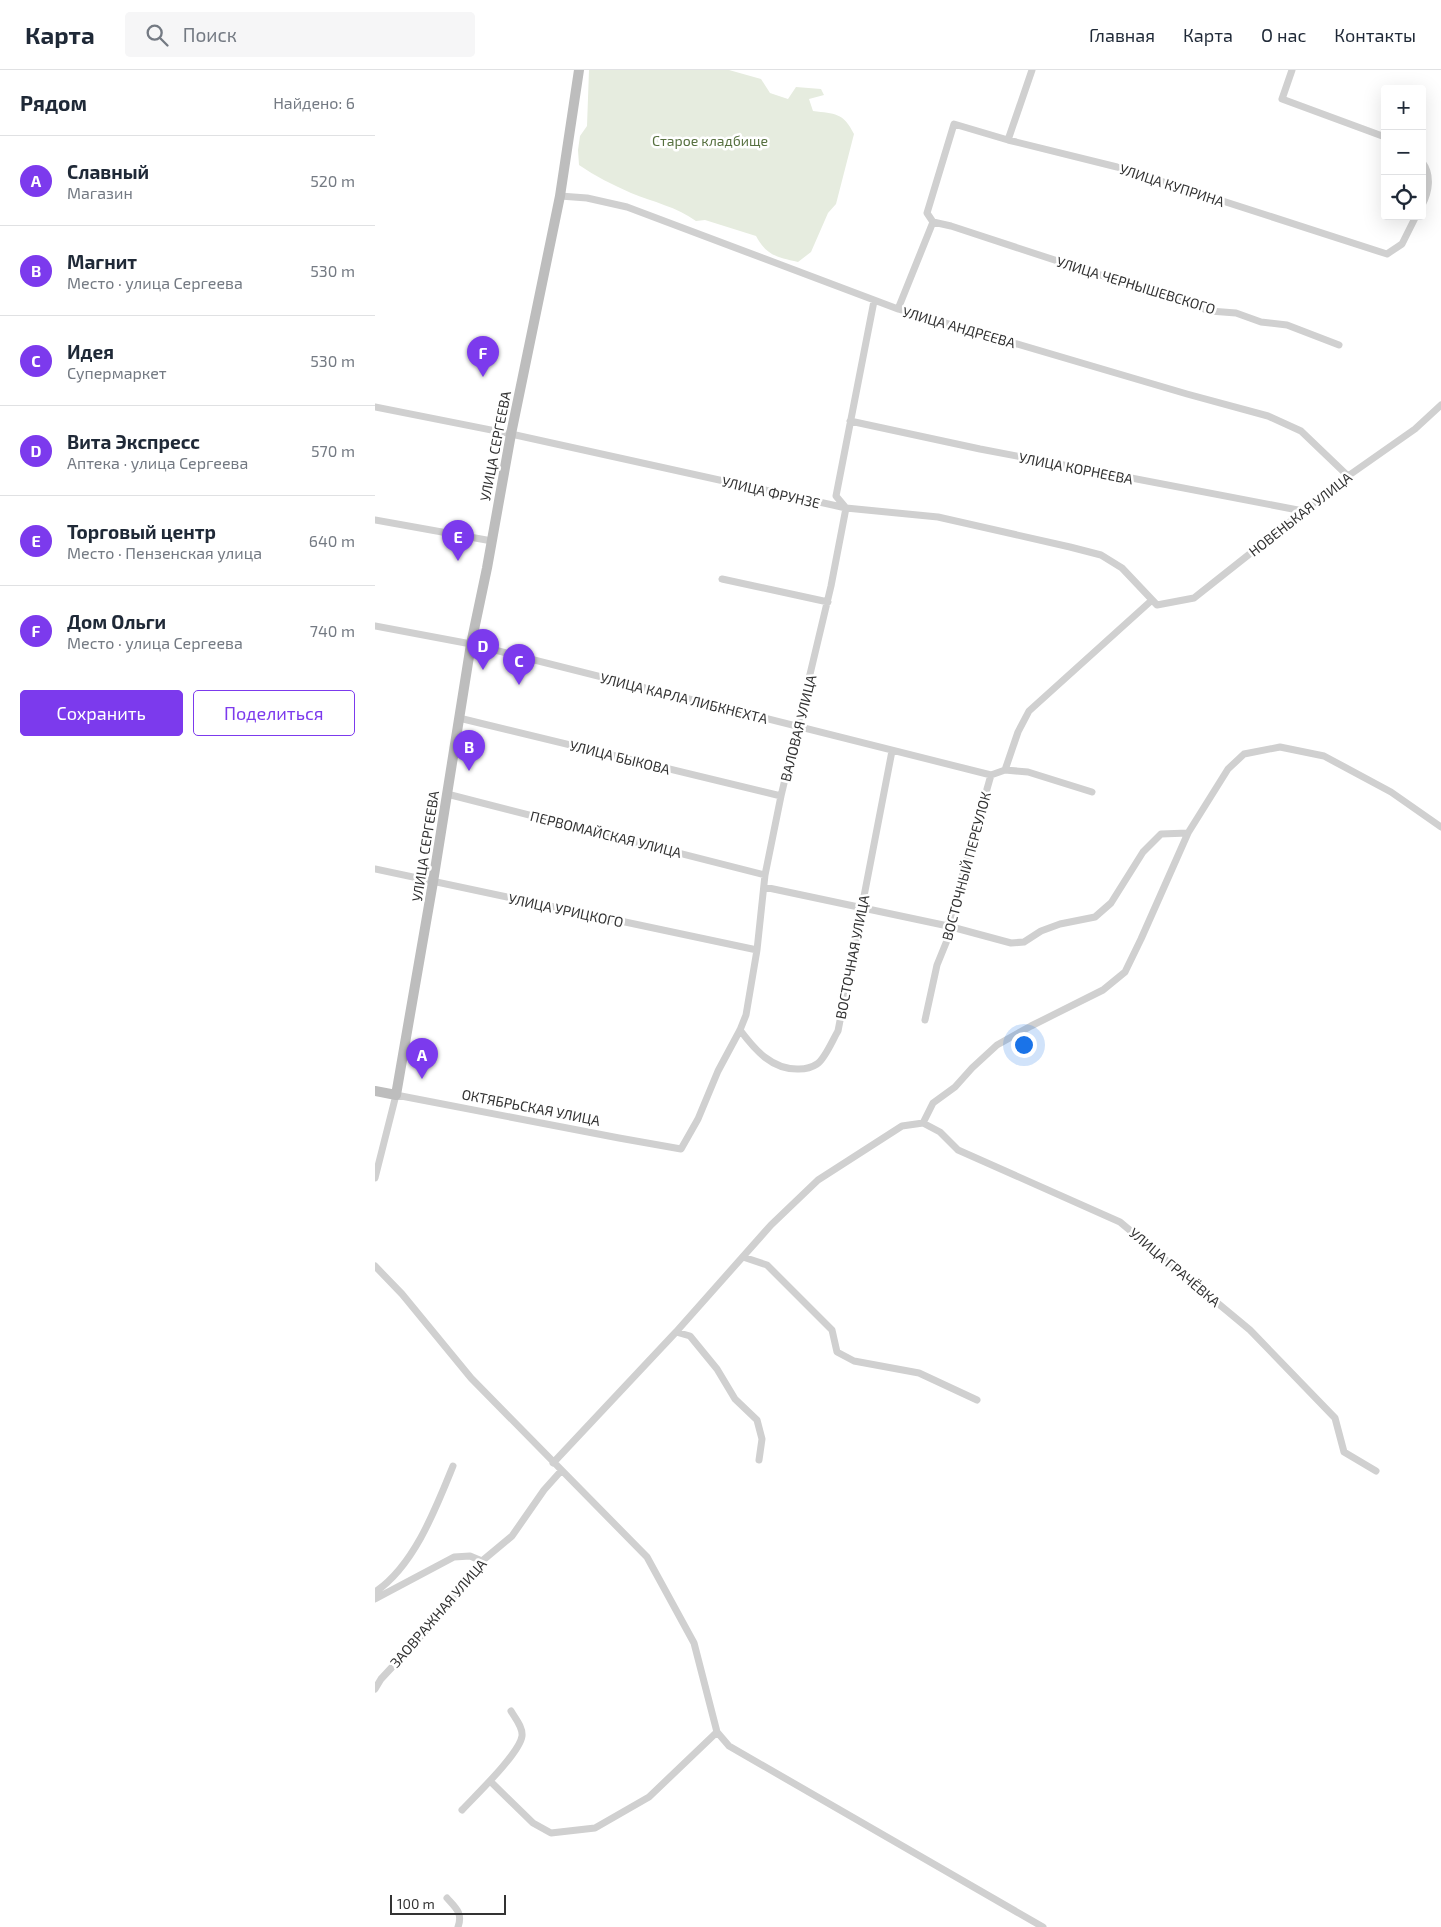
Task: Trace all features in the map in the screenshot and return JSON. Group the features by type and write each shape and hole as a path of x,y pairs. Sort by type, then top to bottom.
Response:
{"main road":[{"name":"УЛИЦА СЕРГЕЕВА","path":"396,1095 433,882 471,644 511,434 560,196 579,70"},
{"name":"ОКТЯБРЬСКАЯ УЛИЦА","path":"375,1091 396,1095"}],"street":[{"path":"1008,140 1032,70"},
{"path":"1292,70 1281,99 1381,136"},
{"name":"УЛИЦА КУПРИНА","path":"933,222 927,213 953,124 1008,140 1117,167 1387,254 1402,244 1415,220"},
{"path":"1426,167 1429,192 1426,198"},
{"name":"УЛИЦА АНДРЕЕВА","path":"560,196 587,198 627,207 898,310 1267,416 1301,431 1348,476"},
{"path":"898,310 933,222"},
{"name":"УЛИЦА ЧЕРНЫШЕВСКОГО","path":"933,222 951,226 1210,311 1236,313 1261,322 1287,325 1339,345"},
{"path":"846,508 836,496 875,301"},
{"name":"НОВЕНЬКАЯ УЛИЦА","path":"1153,600 1157,605 1194,598 1348,476 1415,429 1441,405"},
{"name":"УЛИЦА ФРУНЗЕ","path":"375,406 846,508 937,517 1070,547 1101,555 1122,568 1153,600"},
{"name":"УЛИЦА КОРНЕЕВА","path":"850,421 979,450 1303,511"},
{"name":"ВАЛОВАЯ УЛИЦА","path":"681,1149 698,1119 718,1070 746,1015 757,950 765,874 781,796 828,602 846,508"},
{"path":"375,520 492,541"},
{"path":"722,579 828,602"},
{"path":"1092,792 1028,772 1005,770 1018,732 1029,711 1153,600"},
{"name":"УЛИЦА КАРЛА ЛИБКНЕХТА","path":"375,626 471,644 798,728 991,775"},
{"name":"УЛИЦА БЫКОВА","path":"459,718 781,796"},
{"path":"553,1462 676,1332 771,1224 817,1180 902,1126 923,1123 933,1103 955,1087 997,1045 1103,990 1125,972 1188,833 1228,769 1244,754 1280,747 1324,756 1391,792 1441,827"},
{"name":"ВОСТОЧНАЯ УЛИЦА","path":"740,1030 751,1045 777,1066 791,1070 808,1069 819,1063 838,1031 892,751"},
{"name":"ВОСТОЧНЫЙ ПЕРЕУЛОК","path":"925,1020 937,965 948,938 948,926 991,775 1005,770"},
{"name":"ПЕРВОМАЙСКАЯ УЛИЦА","path":"447,794 765,874"},
{"path":"764,887 948,926 1011,943 1024,942 1041,931 1060,924 1095,917 1111,903 1143,852 1161,834 1188,833"},
{"name":"УЛИЦА УРИЦКОГО","path":"375,869 757,950"},
{"path":"375,1178 396,1095"},
{"name":"ОКТЯБРЬСКАЯ УЛИЦА","path":"396,1095 681,1149"},
{"name":"УЛИЦА ГРАЧЁВКА","path":"923,1123 940,1132 958,1150 1121,1222 1249,1330 1335,1418 1344,1452 1376,1472"},
{"path":"743,1257 767,1265 832,1330 837,1352 854,1362 919,1373 977,1400"},
{"path":"375,1266 403,1294 471,1378 647,1557 694,1643 717,1732 729,1746 1043,1927"},
{"path":"676,1332 689,1336 717,1369 735,1399 757,1420 762,1439 759,1460"},
{"path":"375,1592 386,1585 411,1554 432,1518 453,1466"},
{"name":"ЗАОВРАЖНАЯ УЛИЦА","path":"375,1689 378,1679 433,1623 482,1561 512,1536 544,1490 561,1471"},
{"path":"375,1600 454,1557 470,1556 482,1561"},
{"path":"462,1810 490,1781 519,1744 522,1735 519,1724 511,1711"},
{"path":"490,1781 533,1823 551,1833 595,1828 649,1797 717,1732"},
{"path":"447,1898 459,1911 461,1920 458,1927"}],"green space":[{"name":"Старое кладбище","path":"589,70 729,70 761,79 770,93 788,99 796,87 821,89 824,95 809,99 813,111 838,115 846,122 854,134 836,204 828,213 811,252 798,262 778,257 764,248 756,236 705,220 696,221 673,208 618,187 579,165 578,150 580,136 587,126"}],"place":[{"name":"Дом Ольги","path":"483,377"},
{"name":"Торговый центр","path":"458,561"},
{"name":"Вита Экспресс","path":"483,670"},
{"name":"Идея","path":"519,685"},
{"name":"Магнит","path":"469,771"},
{"name":"Славный","path":"422,1079"}]}
